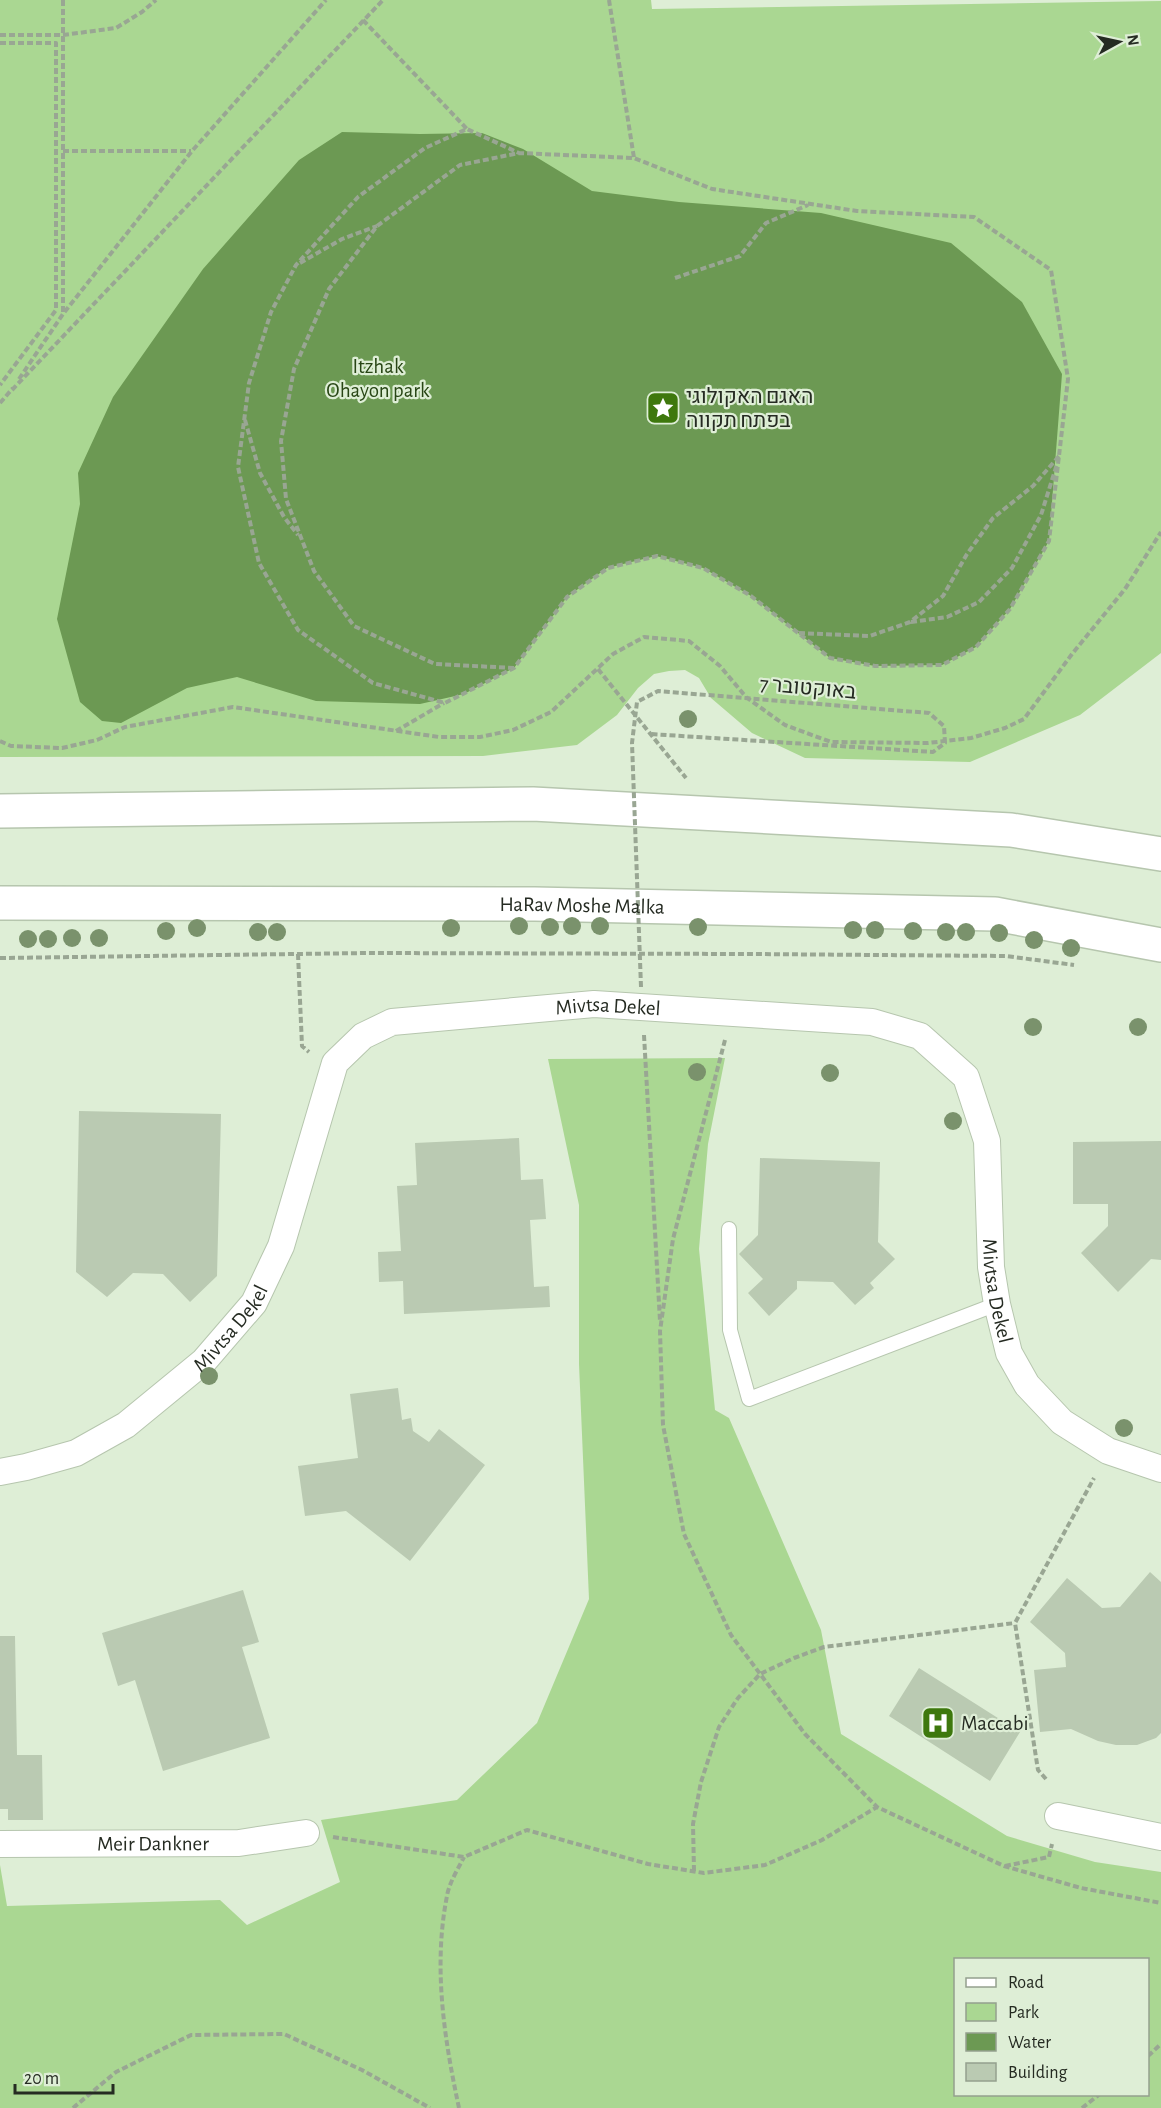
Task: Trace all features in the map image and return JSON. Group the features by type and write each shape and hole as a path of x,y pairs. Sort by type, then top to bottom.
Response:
{"street":[{"path":"0,811 534,804 1011,830 1161,854"},
{"name":"HaRav Moshe Malka","path":"0,903 524,903 995,914 1161,945"},
{"name":"Mivtsa Dekel","path":"0,1472 76,1453 126,1425 204,1361 254,1303 281,1246 335,1063 363,1036 392,1022 594,1004 642,997 732,1013 881,1025 920,1036 966,1077 987,1141 991,1267 997,1305 1009,1353 1027,1385 1062,1422 1108,1451 1161,1469"},
{"path":"1058,1816 1161,1837"},
{"name":"Meir Dankner","path":"0,1844 238,1843 306,1833"}],"lane":[{"path":"729,1229 730,1330 749,1399 997,1305"}],"path":[{"path":"63,0 63,314"},
{"path":"0,35 63,34 116,28 142,12 156,0"},
{"path":"12,390 63,314 192,151 326,0"},
{"path":"0,403 383,0"},
{"path":"609,0 634,158"},
{"path":"363,20 467,129 519,153"},
{"path":"0,43 56,43 56,310 0,385"},
{"path":"444,703 373,683 298,630 259,563 238,467 249,383 271,312 296,265 358,197 425,148 467,129"},
{"path":"63,151 192,151"},
{"path":"395,731 444,703 514,668 567,597 608,568 657,556 703,568 751,596 830,657 875,666 942,665 976,647 1011,609 1049,541 1068,379 1051,270 974,217 857,211 712,189 634,158 519,153 460,165 378,226 329,289 294,369 281,441 286,499 314,571 354,626 435,664 514,668"},
{"path":"675,278 740,256 766,223 809,204"},
{"path":"296,265 342,239 378,226"},
{"path":"244,417 260,473 284,517 301,538"},
{"path":"910,622 943,596 967,554 993,518 1033,486 1060,455"},
{"path":"799,633 870,636 910,622 947,617 979,602 1012,568 1041,515 1060,455"},
{"path":"0,741 10,746 62,748 97,740 124,727 233,707 439,737 480,737 513,730 551,712 613,654 644,637 689,641 720,666 746,697 785,725 831,742 928,742 971,738 1005,728 1024,719 1125,588 1161,532"},
{"path":"598,669 714,814"},
{"name":"7 באוקטובר","path":"642,997 632,743 637,702 658,691 929,713 944,726 945,743 933,752 650,734"},
{"path":"298,954 302,1046 332,1071"},
{"path":"0,958 298,954 1006,956 1083,966"},
{"path":"642,997 663,1425 684,1534 731,1635 804,1734 877,1807 1004,1866 1081,1888 1161,1903"},
{"path":"660,1331 673,1239 732,1013"},
{"path":"1046,1779 1038,1770 1015,1623 1108,1451"},
{"path":"694,1871 693,1824 701,1782 719,1728 738,1698 760,1674 824,1647 1015,1623"},
{"path":"306,1833 464,1857 527,1830 648,1864 704,1873 765,1865 822,1840 877,1807"},
{"path":"1004,1866 1049,1857 1058,1816"},
{"path":"459,2108 448,2057 439,1970 447,1893 464,1857"},
{"path":"73,2108 116,2072 191,2035 261,2034 284,2034 362,2070 430,2108"},
{"path":"1149,2055 1161,2044"},
{"path":"1082,2108 1097,2096"}],"green space":[{"name":"Itzhak Ohayon park","path":"0,0 651,0 652,9 1161,1 1161,653 1080,715 970,762 805,758 752,733 711,698 699,678 685,670 654,674 638,688 617,715 577,745 483,756 0,757"},
{"path":"725,1058 708,1144 699,1249 715,1410 729,1418 821,1630 841,1734 1007,1836 1095,1862 1161,1872 1161,2108 0,2108 0,1865 7,1906 220,1900 247,1925 340,1882 321,1820 457,1800 537,1723 589,1599 579,1364 579,1205 548,1059"}],"water":[{"path":"342,132 482,133 523,149 592,191 679,202 821,213 951,243 1022,302 1062,374 1049,541 1010,609 976,647 942,665 875,666 830,658 751,596 703,568 656,556 607,568 567,597 514,668 464,694 420,704 316,701 237,677 187,688 121,723 102,721 80,702 57,619 80,504 78,473 113,397 203,269 299,160"}],"building":[{"path":"79,1111 221,1114 217,1276 190,1302 163,1274 133,1273 107,1297 76,1272"},
{"path":"519,1138 521,1180 543,1179 546,1219 530,1220 534,1287 549,1286 550,1307 404,1314 403,1281 379,1282 378,1252 401,1251 397,1186 417,1185 415,1143"},
{"path":"1161,1141 1161,1260 1151,1259 1118,1292 1081,1253 1108,1226 1108,1204 1073,1204 1073,1142"},
{"path":"760,1158 880,1162 878,1242 895,1259 870,1283 874,1288 855,1305 833,1282 797,1281 797,1289 769,1316 748,1293 763,1279 739,1254 758,1235"},
{"path":"398,1388 402,1420 411,1418 413,1431 429,1442 439,1429 485,1465 410,1561 346,1511 305,1516 298,1466 358,1458 350,1394"},
{"path":"1150,1572 1161,1582 1161,1733 1156,1738 1137,1745 1116,1745 1098,1741 1071,1729 1040,1732 1034,1670 1066,1667 1065,1653 1030,1622 1067,1578 1102,1608 1120,1607"},
{"path":"243,1590 259,1642 242,1647 270,1738 163,1771 135,1680 118,1686 102,1633"},
{"path":"0,1636 15,1636 17,1755 42,1755 43,1820 8,1820 8,1809 0,1809"},
{"path":"919,1668 1020,1732 990,1781 889,1716"}],"place":[{"name":"האגם האקולוגי בפתח תקווה","path":"663,408"},
{"name":"Maccabi","path":"938,1723"}]}
